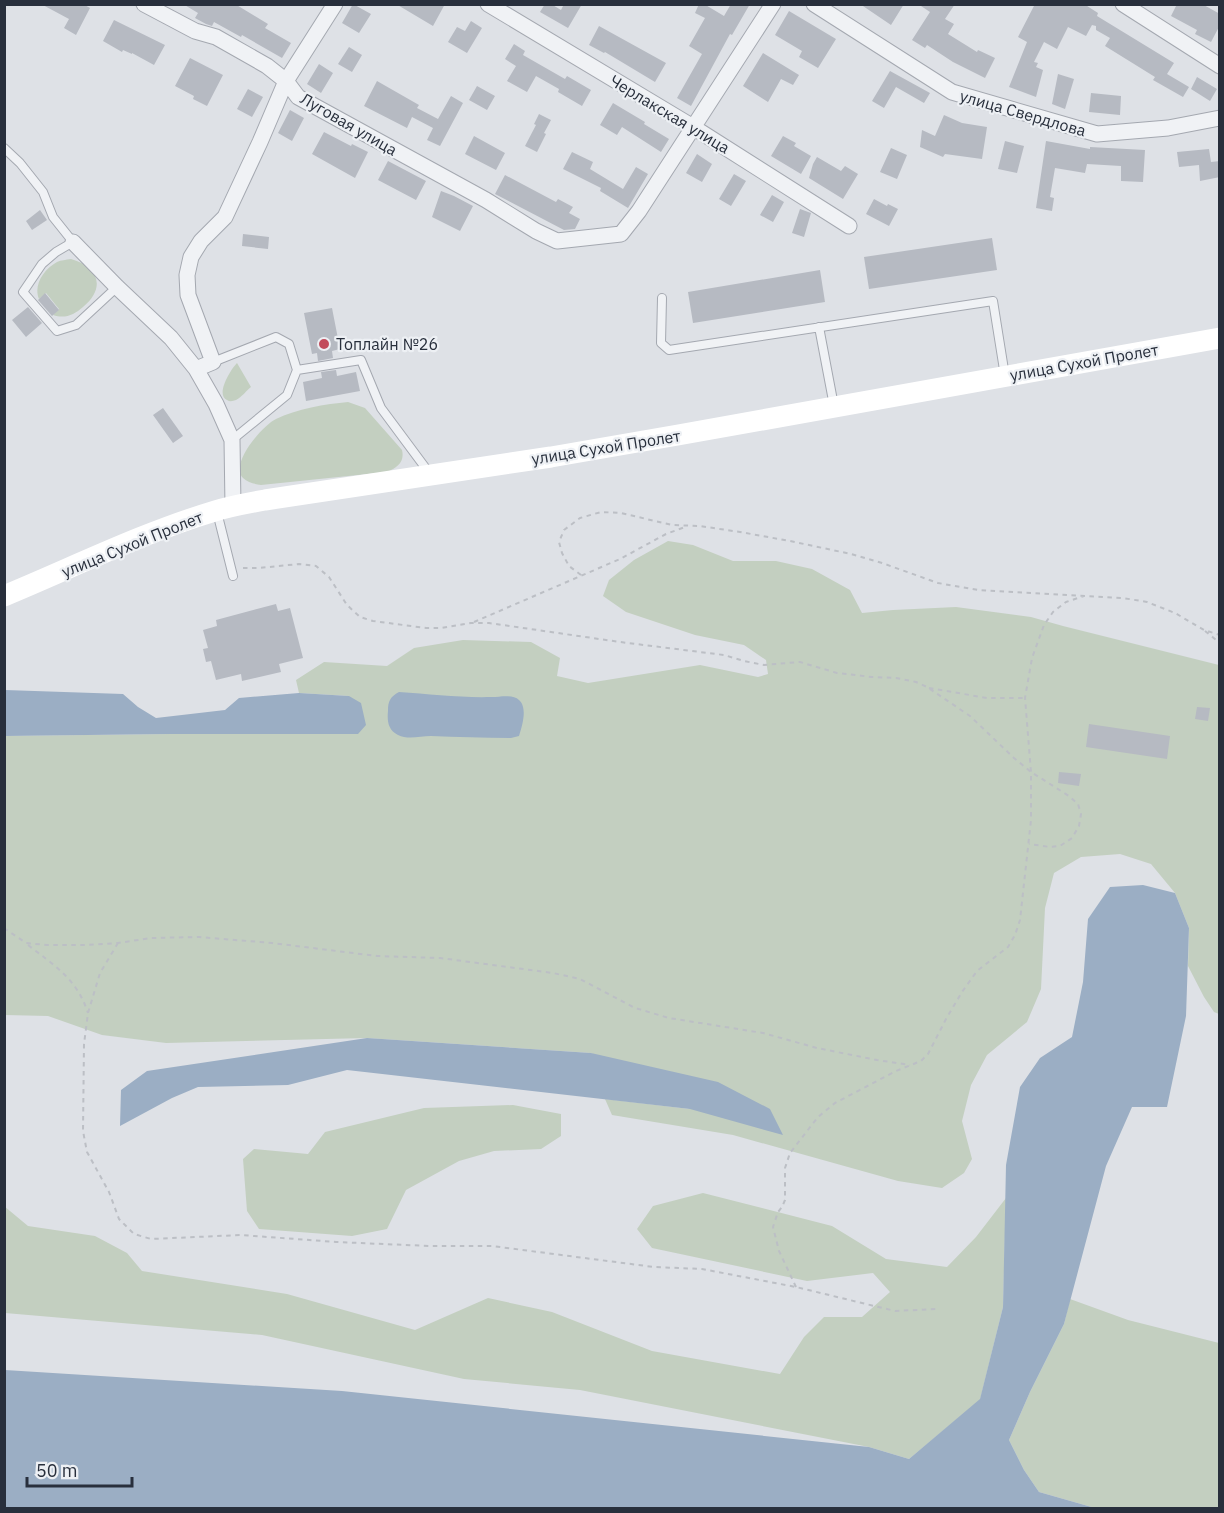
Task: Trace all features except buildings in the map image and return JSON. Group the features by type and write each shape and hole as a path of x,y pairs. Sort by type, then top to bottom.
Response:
{"main road":[{"name":"улица Сухой Пролет","path":"4,596 149,534 225,509 265,500 632,443 1220,338"}],"street":[{"name":"Луговая улица","path":"144,4 195,31 216,37 267,66 286,81 298,98 557,241 621,234 639,211 693,127"},
{"path":"196,369 213,362 188,295 187,275 191,257 201,241 225,217 286,81 335,4"},
{"name":"Черлакская улица","path":"488,4 693,127 849,226"},
{"path":"693,127 773,4"},
{"name":"улица Свердлова","path":"814,4 952,92 1097,134 1168,128 1220,118"},
{"path":"1123,4 1220,66"},
{"path":"73,242 171,338 196,369 216,404 232,440 225,509"}],"lane":[{"path":"4,148 20,163 43,192 53,217 73,242 42,264 22,292 57,331 76,325 117,287"},
{"path":"662,298 661,342 669,350 993,301 1005,376"},
{"path":"819,327 834,407"},
{"path":"213,362 276,337 289,344 297,370 287,395 232,440"},
{"path":"297,370 361,360 381,408 431,475"},
{"path":"225,509 233,576"}],"path":[{"path":"581,575 569,566 562,553 559,542 564,530 580,518 601,512 621,513 672,525 740,532 850,554 948,585 978,590 1123,598 1147,602 1175,613 1204,630 1220,643"},
{"path":"471,623 620,559 666,534 688,526"},
{"path":"230,561 241,568 299,564 316,566 329,577 347,605 360,617 373,621 426,628 489,623 724,655 764,665 800,662 837,673 916,682 970,716 1031,772 1078,804 1082,814 1079,826 1072,838 1060,846 1029,844"},
{"path":"796,1287 779,1251 773,1227 785,1200 785,1168 790,1153 819,1117 835,1103 921,1060 928,1054 946,1019 977,971 1008,947 1015,935 1020,920 1031,820 1031,772 1025,698 1032,658 1044,625 1053,612 1066,602 1084,596"},
{"path":"1204,630 1220,635"},
{"path":"927,687 987,698 1025,698"},
{"path":"4,928 59,969 75,985 84,998 88,1013"},
{"path":"26,943 87,945 151,938 199,937 377,956 440,958 554,973 580,979 635,1008 669,1018 763,1033 817,1048 910,1065"},
{"path":"118,943 100,973 88,1013 84,1044 83,1131 87,1152 109,1192 118,1219 134,1234 151,1239 241,1235 430,1246 492,1246 654,1267 702,1269 796,1287 895,1311 936,1309"}],"green space":[{"path":"71,259 88,267 96,279 97,286 95,293 83,307 73,314 61,317 53,315 59,309 46,293 39,299 37,288 44,273 52,265"},
{"path":"237,363 251,387 238,399 229,401 224,397 223,388"},
{"path":"348,402 365,408 402,450 402,458 397,466 387,472 261,485 243,478 240,464 244,455 256,437 270,423 284,415 302,410"},
{"path":"668,541 693,545 733,561 776,561 812,569 850,590 862,613 956,607 1031,617 1219,665 1219,1014 1214,1012 1204,997 1188,966 1189,928 1175,893 1151,864 1120,854 1081,857 1054,873 1045,908 1041,989 1027,1022 987,1055 971,1085 962,1121 972,1159 964,1173 942,1188 898,1181 733,1135 612,1115 605,1099 690,1109 591,1053 367,1038 166,1043 102,1035 48,1016 5,1015 4,736 170,734 349,696 299,693 296,680 324,662 387,666 414,648 463,640 531,642 560,658 557,676 588,683 700,665 758,677 768,674 766,660 744,645 695,635 626,612 603,596 609,580 634,560"},
{"path":"513,1105 561,1114 561,1136 541,1149 494,1151 459,1161 406,1190 387,1229 352,1236 259,1229 247,1211 243,1159 254,1149 308,1154 325,1132 424,1108"},
{"path":"703,1193 832,1226 886,1259 947,1267 976,1237 1006,1198 1003,1307 980,1400 909,1459 869,1447 580,1390 464,1379 262,1335 5,1313 4,1206 28,1226 95,1236 127,1253 142,1271 287,1294 415,1330 488,1298 552,1312 652,1351 780,1374 804,1337 824,1317 862,1317 890,1292 873,1273 807,1281 652,1248 637,1229 653,1206"},
{"path":"1070,1299 1128,1320 1219,1343 1219,1508 1095,1508 1039,1492 1024,1470 1009,1440 1064,1324"}],"water":[{"path":"5,690 123,694 156,718 225,710 239,698 299,693 349,696 361,703 366,725 358,734 5,736"},
{"path":"399,692 469,697 513,697 522,703 523,708 524,717 519,736 511,738 431,736 410,738 398,735 389,725 388,708 389,702"},
{"path":"1143,885 1175,893 1189,928 1186,1016 1167,1107 1132,1107 1106,1166 1064,1324 1009,1440 1024,1470 1039,1492 1095,1508 5,1508 5,1370 342,1391 869,1447 909,1459 980,1399 1003,1307 1006,1165 1020,1087 1040,1058 1072,1037 1083,982 1088,919 1110,887"},
{"path":"367,1038 591,1053 718,1082 770,1109 783,1135 690,1109 347,1070 288,1085 198,1087 120,1126 121,1090 147,1071"}],"place":[{"name":"Топлайн №26","path":"324,344"}]}
